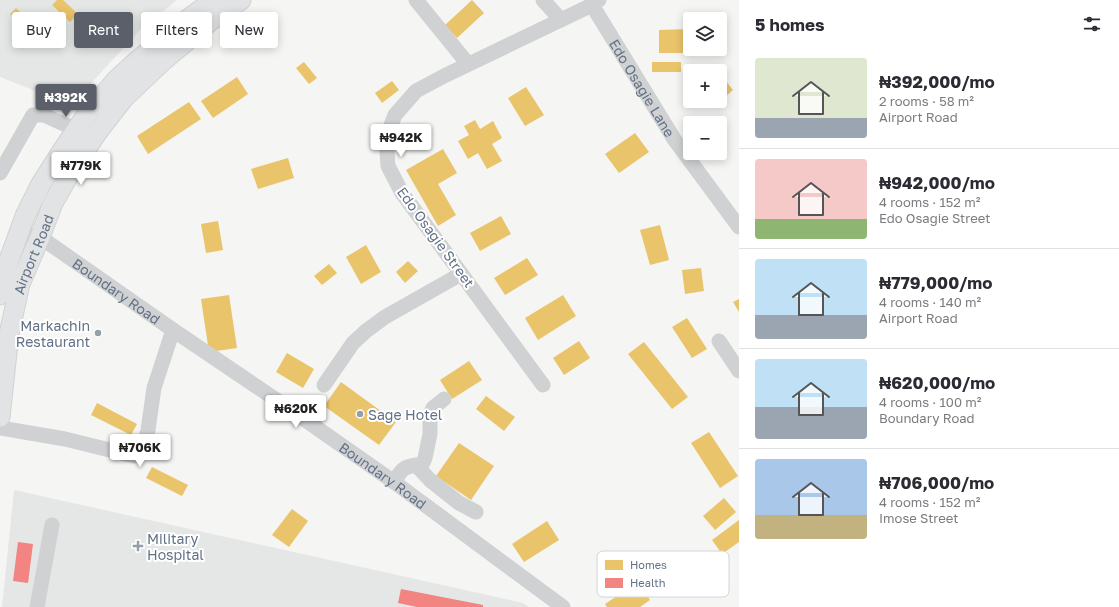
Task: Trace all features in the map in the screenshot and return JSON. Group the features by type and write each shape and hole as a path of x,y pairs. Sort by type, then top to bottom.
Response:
{"main road":[{"name":"Airport Road","path":"1,283 25,216 41,184 87,114 116,80 139,59 180,24 214,0"},
{"name":"Airport Road","path":"0,417 9,334 18,291 53,203 99,130 124,98 163,61 212,20 241,0"}],"street":[{"path":"416,0 468,64"},
{"path":"543,0 561,20"},
{"name":"Edo Osagie Street","path":"543,385 402,193 388,166 386,138 395,116 416,91 468,64 596,3"},
{"name":"Edo Osagie Lane","path":"596,3 674,139 739,227"},
{"path":"0,173 33,115 44,115 76,130"},
{"name":"Boundary Road","path":"19,233 40,237 394,482 563,607"},
{"path":"324,384 353,343 366,331 385,317 461,274"},
{"path":"0,428 65,439 134,456 143,449 148,430 154,388 173,330"},
{"path":"719,341 739,371"},
{"path":"420,468 426,458 430,434 430,414 433,408 444,399"},
{"path":"394,482 401,470 409,466 416,466 420,468 430,480 459,503 476,512"},
{"path":"37,607 52,525"}],"shaded area":[{"path":"0,0 177,0 162,12 141,12 141,29 133,38 133,12 74,12 74,48 123,48 71,105 0,77"},
{"name":"Military Hospital","path":"14,490 523,603 529,607 2,607"}],"building: Homes":[{"path":"57,0 63,0 76,12 74,12 74,18 70,22 66,18 66,12 59,12 52,5"},
{"path":"472,0 484,13 457,38 445,25"},
{"path":"16,8 20,12 12,12"},
{"path":"683,29 683,53 659,53 659,30"},
{"path":"304,62 317,78 309,84 296,68"},
{"path":"652,62 681,62 681,72 652,72"},
{"path":"237,77 248,94 213,118 201,101"},
{"path":"392,81 399,90 382,103 375,93"},
{"path":"727,82 733,90 727,95"},
{"path":"526,87 544,115 525,126 508,98"},
{"path":"189,102 201,119 148,154 137,136"},
{"path":"475,120 480,129 493,121 502,138 492,144 502,161 487,169 478,153 468,159 458,141 469,135 464,126"},
{"path":"635,133 649,152 619,173 605,154"},
{"path":"443,149 457,173 438,184 456,215 438,226 406,170"},
{"path":"288,158 294,178 258,189 251,169"},
{"path":"501,216 511,234 480,251 470,233"},
{"path":"218,221 223,250 206,253 201,224"},
{"path":"660,225 669,260 650,265 640,230"},
{"path":"366,245 381,272 361,284 346,257"},
{"path":"527,258 538,275 505,295 494,278"},
{"path":"408,261 418,271 405,283 396,272"},
{"path":"329,264 337,273 322,285 314,276"},
{"path":"701,268 704,291 685,294 682,270"},
{"path":"229,295 237,348 209,352 201,299"},
{"path":"563,295 576,316 538,340 525,318"},
{"path":"739,299 739,312 733,302"},
{"path":"687,318 707,349 692,358 672,327"},
{"path":"579,341 590,358 564,375 553,358"},
{"path":"644,342 688,397 672,409 628,354"},
{"path":"287,353 314,369 303,388 276,372"},
{"path":"469,361 482,380 452,399 440,380"},
{"name":"Sage Hotel","path":"341,382 396,422 379,445 324,406"},
{"path":"486,396 515,417 504,431 476,409"},
{"path":"97,403 137,424 131,435 91,415"},
{"path":"709,432 738,476 720,488 691,443"},
{"path":"459,443 494,466 471,500 436,476"},
{"path":"152,467 188,485 182,496 146,478"},
{"path":"724,498 736,512 715,530 703,516"},
{"path":"292,509 308,521 289,547 272,535"},
{"path":"739,520 739,542 726,551 720,551 712,540"},
{"path":"547,521 559,540 524,562 512,544"},
{"path":"616,597 648,597 650,600 640,607 607,607 605,604"}],"building: Health":[{"path":"18,542 33,544 28,583 13,581"},
{"path":"401,589 483,605 483,607 417,607 398,603"}],"place":[{"name":"Markachin Restaurant","path":"98,333"},
{"name":"Sage Hotel","path":"360,414"},
{"name":"Military Hospital","path":"138,546"}]}
